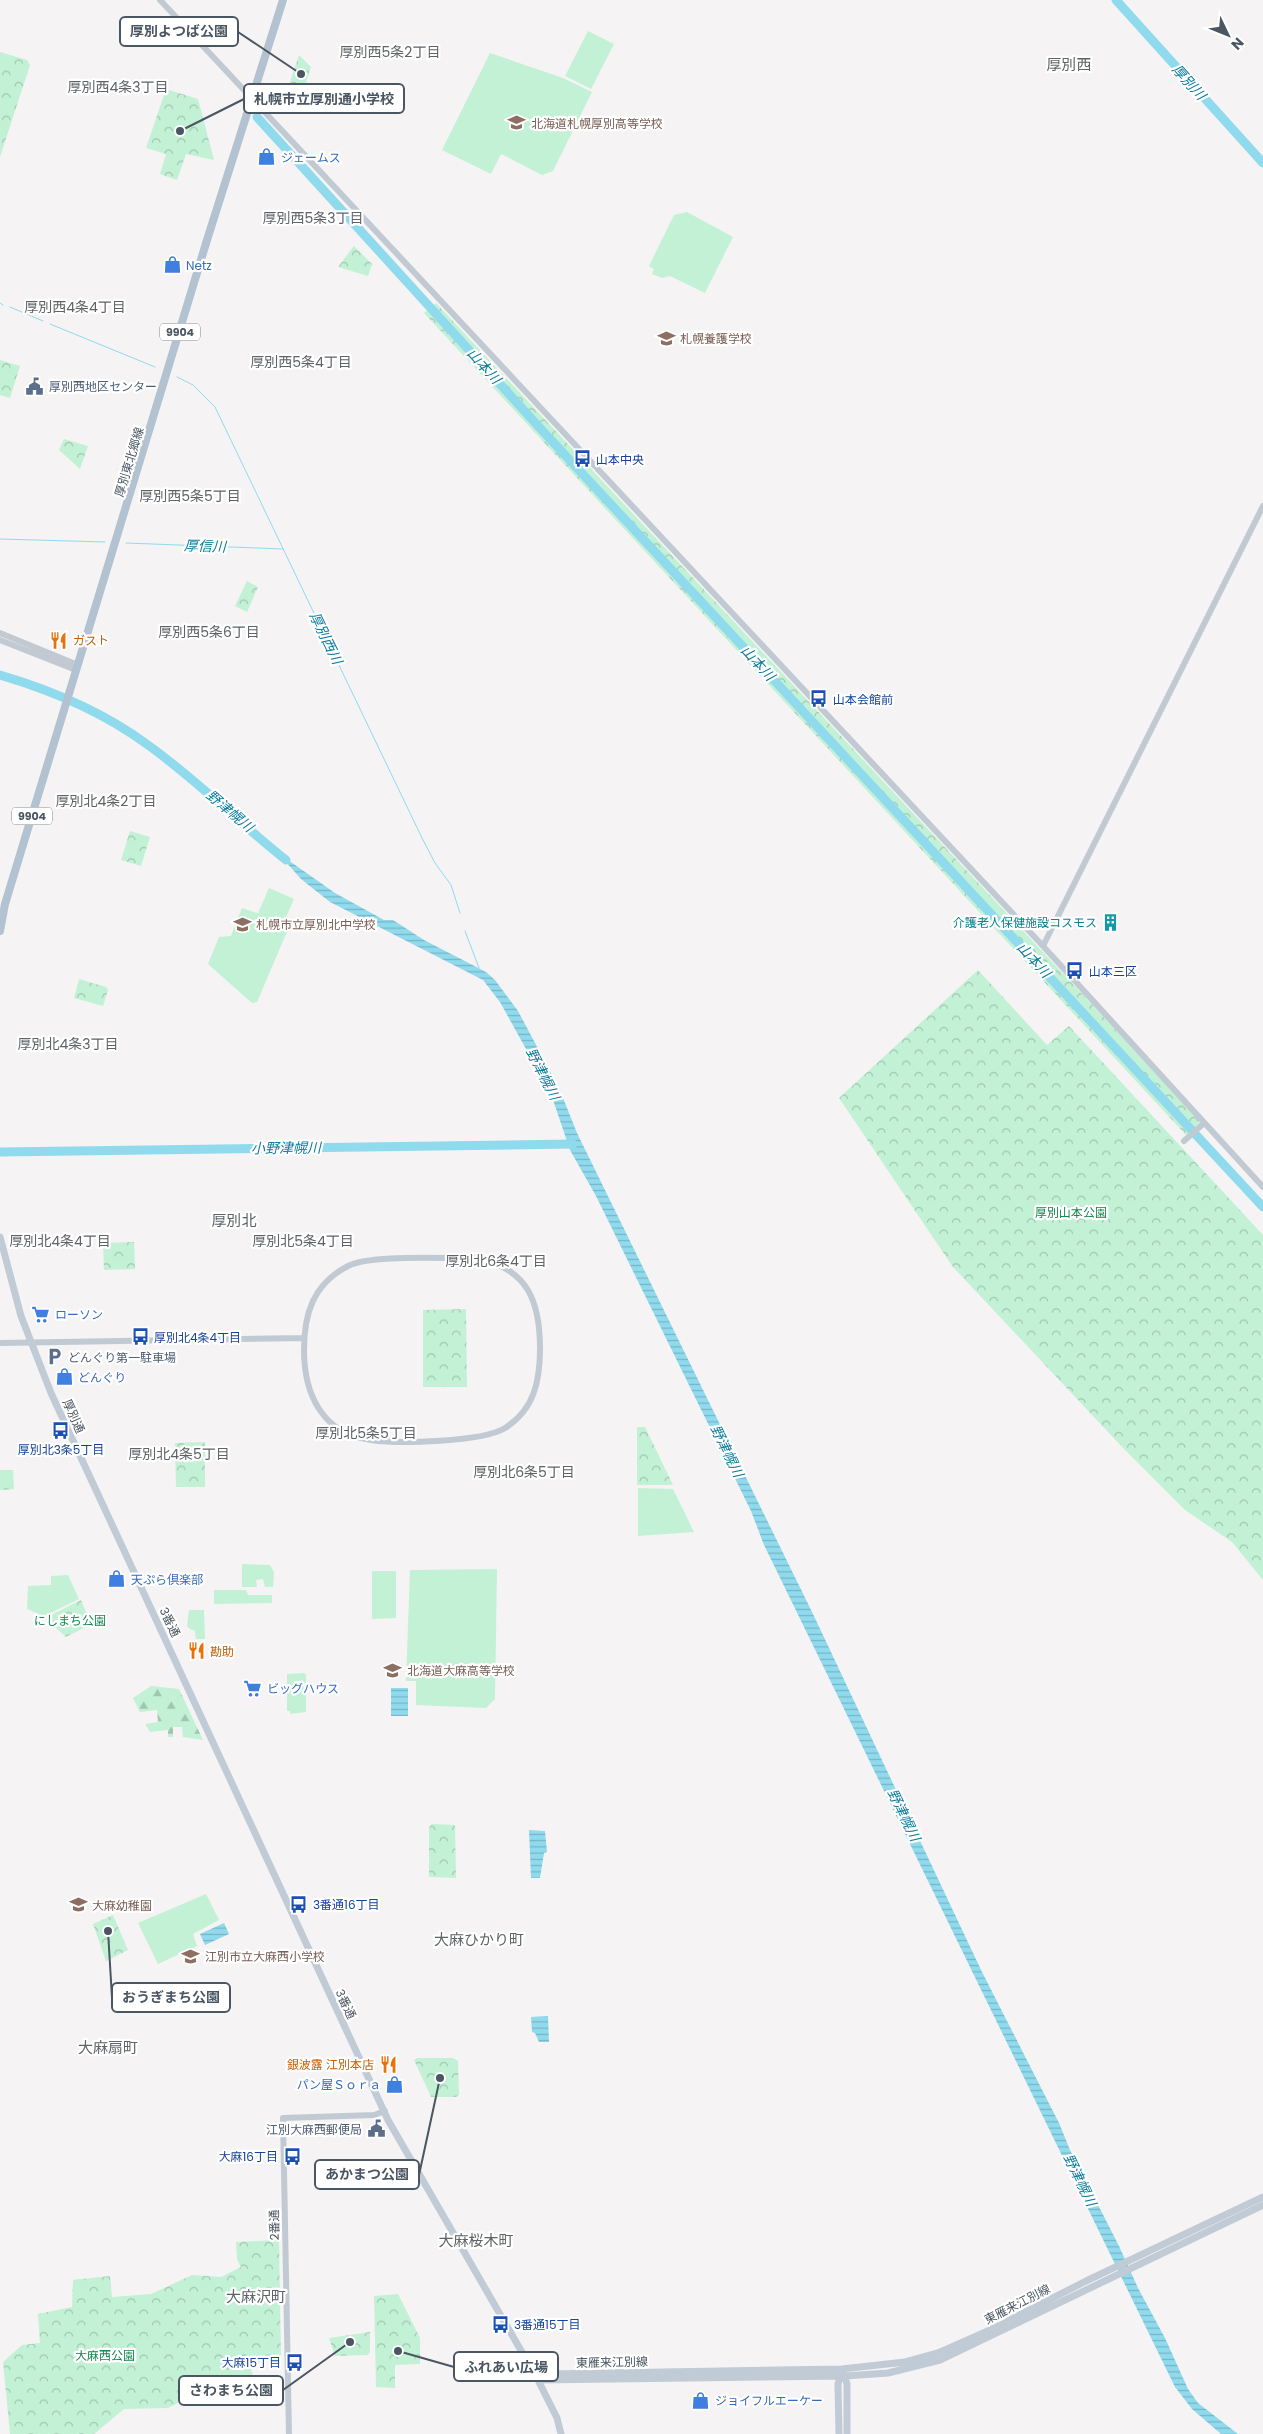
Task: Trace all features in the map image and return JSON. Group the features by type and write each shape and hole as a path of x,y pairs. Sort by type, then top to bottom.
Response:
{"main road":[{"name":"厚別東北郷線","path":"0,931 6,904 207,240 283,0"},
{"name":"厚別通","path":"0,1237 30,1342 134,1571"},
{"name":"3番通","path":"134,1571 396,2135 538,2380 554,2412 561,2434"},
{"name":"東雁来江別線","path":"842,2374 899,2364 938,2353 990,2330 1093,2278 1263,2197"},
{"name":"東雁来江別線","path":"538,2380 548,2374 888,2373 940,2360 1098,2286 1263,2205"},
{"path":"839,2434 842,2374"},
{"path":"842,2374 847,2384 847,2434"}],"street":[{"path":"160,0 177,24 253,98 1043,946 1263,1186"},
{"path":"1043,946 1263,506"},
{"path":"0,633 76,671"},
{"path":"0,640 76,671"},
{"path":"1186,1140 1204,1123"},
{"path":"475,1258 502,1266 520,1281 532,1297 540,1320 540,1372 534,1396 525,1409 511,1424 492,1434 474,1438 382,1442 361,1439 343,1432 329,1421 311,1396 305,1375 304,1338 306,1318 314,1296 326,1281 350,1264 370,1259 475,1258"},
{"path":"0,1343 304,1338"},
{"name":"2番通","path":"288,2434 283,2118 374,2115 385,2111"}],"green space":[{"path":"588,31 614,44 591,89 565,76"},
{"path":"0,52 27,60 30,65 0,157"},
{"path":"490,53 563,78 592,92 553,171 542,175 501,154 491,174 442,150"},
{"path":"299,55 311,67 302,95 290,82"},
{"path":"166,89 198,99 214,160 186,154 177,180 160,174 166,154 146,148"},
{"path":"687,212 733,237 705,293 670,276 662,278 652,274 654,269 649,266 674,215"},
{"path":"354,246 372,264 368,276 338,267"},
{"path":"436,303 1201,1121 1186,1135 424,313"},
{"path":"0,360 20,366 10,398 0,395"},
{"path":"64,439 88,446 80,469 59,450"},
{"path":"247,581 258,587 247,612 235,606"},
{"path":"130,831 150,837 141,866 121,860"},
{"path":"269,888 294,899 283,924 289,927 257,1002 252,1003 208,964 219,937 231,936 242,908 263,915 258,913"},
{"name":"厚別山本公園","path":"978,970 1047,1045 1069,1026 1263,1235 1263,1580 1232,1542 1185,1510 1125,1450 953,1267 839,1098"},
{"path":"79,979 106,987 108,990 103,1006 74,998"},
{"path":"134,1242 135,1269 104,1270 103,1243"},
{"path":"466,1309 467,1387 423,1387 423,1310"},
{"path":"637,1427 645,1427 673,1485 637,1485"},
{"path":"205,1442 205,1487 176,1487 175,1443"},
{"path":"0,1470 13,1470 14,1489 0,1490"},
{"path":"638,1488 673,1489 694,1532 638,1536"},
{"path":"242,1564 270,1565 274,1572 273,1587 265,1587 263,1579 256,1580 257,1587 242,1587"},
{"path":"497,1569 495,1699 486,1708 416,1705 416,1681 406,1681 410,1570"},
{"path":"372,1571 396,1571 396,1618 372,1619"},
{"path":"68,1575 79,1599 44,1616 27,1609 28,1586 51,1585 51,1576"},
{"path":"214,1590 246,1590 248,1595 272,1595 272,1603 214,1604"},
{"name":"にしまち公園","path":"81,1600 91,1624 66,1637 45,1618"},
{"path":"189,1610 204,1610 205,1639 196,1639 195,1631 187,1626"},
{"path":"304,1673 306,1675 306,1712 290,1714 290,1711 287,1711 287,1674"},
{"path":"151,1686 179,1689 203,1740 183,1737 182,1727 173,1727 173,1737 168,1737 168,1730 150,1732 145,1724 158,1722 157,1710 140,1712 133,1698"},
{"path":"432,1824 455,1825 456,1878 429,1877 429,1827"},
{"path":"206,1894 219,1920 193,1934 197,1946 158,1964 138,1923"},
{"path":"113,1915 128,1950 106,1961 93,1924"},
{"path":"417,2058 453,2058 458,2061 459,2095 456,2097 431,2097 414,2060"},
{"name":"大麻西公園","path":"279,2240 281,2359 249,2364 256,2384 239,2394 239,2385 195,2394 168,2408 124,2409 94,2434 10,2434 3,2362 22,2345 40,2343 38,2314 72,2307 73,2280 110,2276 112,2297 151,2294 192,2275 221,2277 241,2267 237,2259 236,2242"},
{"path":"398,2294 420,2338 420,2364 395,2365 395,2388 376,2387 374,2296"},
{"path":"370,2332 370,2352 367,2355 335,2356 329,2338"}],"water":[{"path":"278,853 335,893 384,920 393,920 424,940 486,972 495,980 518,1011 559,1088 577,1133 813,1614 982,1972 1059,2123 1070,2150 1119,2246 1138,2288 1165,2338 1188,2389 1198,2403 1238,2434 1221,2434 1192,2409 1175,2387 764,1545 751,1511 596,1196 570,1150 551,1094 500,1002 483,980 330,902 301,879"},
{"path":"391,1688 408,1688 408,1716 391,1716"},
{"path":"529,1830 545,1831 547,1852 544,1853 540,1878 531,1878"},
{"path":"224,1923 229,1934 205,1945 200,1934"},
{"path":"548,2016 549,2042 539,2042 535,2033 532,2032 531,2017"}],"waterway":[{"name":"厚別川","path":"1116,0 1263,163"},
{"name":"山本川","path":"257,117 539,427 1263,1207"},
{"name":"厚別西川","path":"10,307 43,321"},
{"name":"厚別西川","path":"50,324 155,367"},
{"name":"厚別西川","path":"177,377 193,385 215,407 422,838 435,863 451,885 460,913"},
{"name":"厚信川","path":"0,539 105,542"},
{"name":"厚信川","path":"126,543 283,549"},
{"name":"野津幌川","path":"0,675 58,695 96,713 131,733 166,758 286,860"},
{"name":"厚別西川","path":"465,931 479,968"},
{"name":"小野津幌川","path":"0,1152 573,1144"}],"place":[{"name":"厚別よつば公園","path":"301,74"},
{"name":"北海道札幌厚別高等学校","path":"517,123"},
{"name":"札幌市立厚別通小学校","path":"180,131"},
{"name":"ジェームス","path":"267,157"},
{"name":"Netz","path":"172,265"},
{"name":"札幌養護学校","path":"666,338"},
{"name":"厚別西地区センター","path":"35,386"},
{"name":"山本中央","path":"582,459"},
{"name":"ガスト","path":"59,640"},
{"name":"山本会館前","path":"819,699"},
{"name":"介護老人保健施設コスモス","path":"1111,922"},
{"name":"札幌市立厚別北中学校","path":"242,924"},
{"name":"山本三区","path":"1075,971"},
{"name":"ローソン","path":"41,1314"},
{"name":"厚別北4条4丁目","path":"140,1337"},
{"name":"どんぐり第一駐車場","path":"54,1357"},
{"name":"どんぐり","path":"64,1377"},
{"name":"厚別北3条5丁目","path":"61,1430"},
{"name":"天ぷら倶楽部","path":"117,1579"},
{"name":"勘助","path":"196,1651"},
{"name":"北海道大麻高等学校","path":"393,1670"},
{"name":"ビッグハウス","path":"253,1688"},
{"name":"3番通16丁目","path":"299,1904"},
{"name":"大麻幼稚園","path":"78,1905"},
{"name":"おうぎまち公園","path":"108,1931"},
{"name":"江別市立大麻西小学校","path":"191,1956"},
{"name":"銀波露 江別本店","path":"388,2064"},
{"name":"あかまつ公園","path":"440,2078"},
{"name":"パン屋Ｓｏｒａ","path":"395,2084"},
{"name":"江別大麻西郵便局","path":"376,2129"},
{"name":"大麻16丁目","path":"292,2156"},
{"name":"3番通15丁目","path":"500,2324"},
{"name":"さわまち公園","path":"350,2342"},
{"name":"ふれあい広場","path":"398,2351"},
{"name":"大麻15丁目","path":"295,2362"},
{"name":"ジョイフルエーケー","path":"701,2400"}],"district":[{"name":"厚別西5条2丁目","path":"390,52"},
{"name":"厚別西","path":"1069,64"},
{"name":"厚別西4条3丁目","path":"118,87"},
{"name":"厚別西5条3丁目","path":"313,218"},
{"name":"厚別西4条4丁目","path":"75,307"},
{"name":"厚別西5条4丁目","path":"301,362"},
{"name":"厚別西5条5丁目","path":"190,496"},
{"name":"厚別西5条6丁目","path":"209,632"},
{"name":"厚別北4条2丁目","path":"106,801"},
{"name":"厚別北4条3丁目","path":"68,1044"},
{"name":"厚別北","path":"234,1220"},
{"name":"厚別北4条4丁目","path":"60,1241"},
{"name":"厚別北5条4丁目","path":"303,1241"},
{"name":"厚別北6条4丁目","path":"496,1261"},
{"name":"厚別北5条5丁目","path":"366,1433"},
{"name":"厚別北4条5丁目","path":"179,1454"},
{"name":"厚別北6条5丁目","path":"524,1472"},
{"name":"大麻ひかり町","path":"479,1939"},
{"name":"大麻扇町","path":"108,2047"},
{"name":"大麻桜木町","path":"476,2240"},
{"name":"大麻沢町","path":"256,2296"}]}
